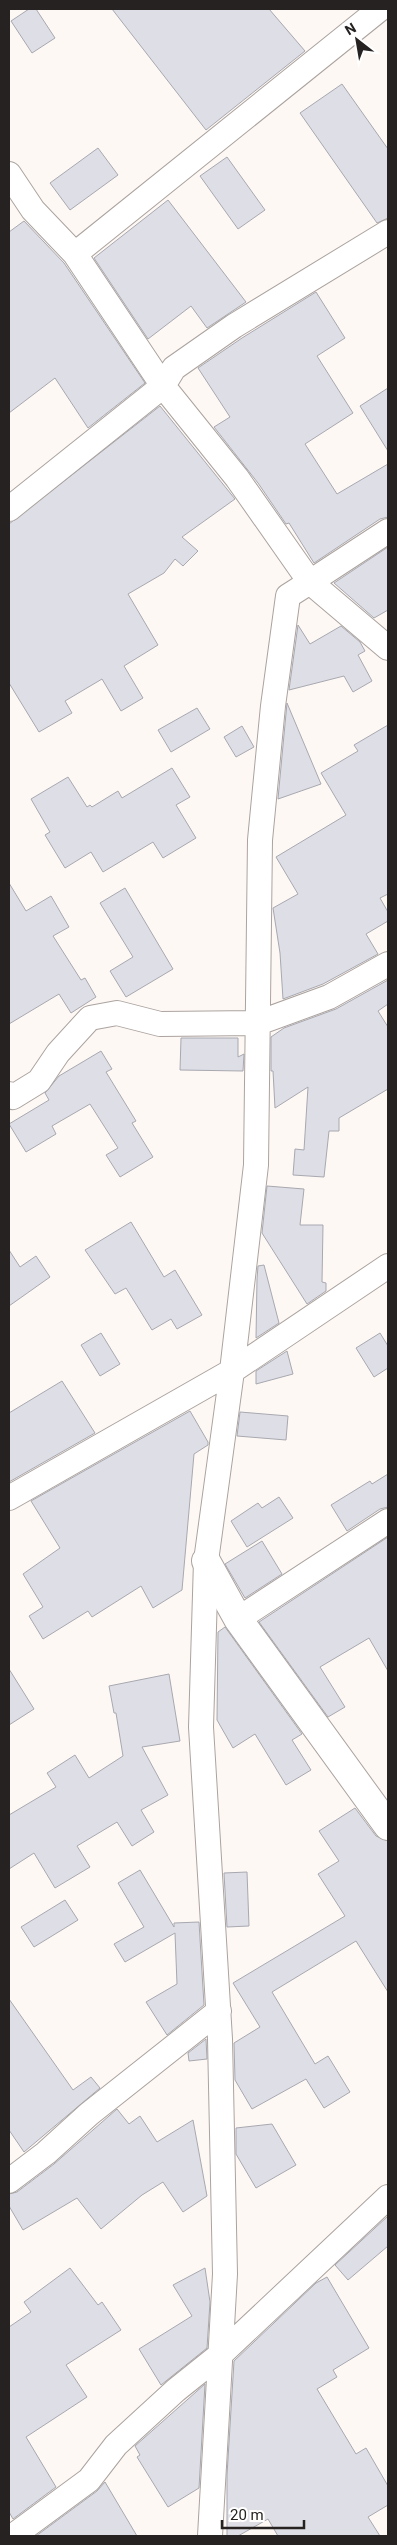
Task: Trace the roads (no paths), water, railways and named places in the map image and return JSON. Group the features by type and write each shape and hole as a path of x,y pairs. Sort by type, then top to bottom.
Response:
{"street":[{"path":"75,254 380,9"},
{"path":"12,186 75,254 163,386 237,478 310,582 388,648"},
{"path":"9,509 163,386 174,368 234,326 388,232"},
{"path":"210,2536 225,2274 219,2011 201,1727 206,1561 232,1371 256,1165 260,840 273,706 288,596 388,531"},
{"path":"9,1094 13,1097 39,1081 58,1053 90,1018 117,1012 160,1024 258,1023 329,997 388,964"},
{"path":"9,1498 232,1371 388,1266"},
{"path":"238,1619 388,1521"},
{"path":"206,1561 238,1619 388,1826"},
{"path":"9,2181 46,2153 89,2114 219,2011"},
{"path":"13,2536 89,2480 116,2445 176,2390 221,2354 388,2197"}]}
